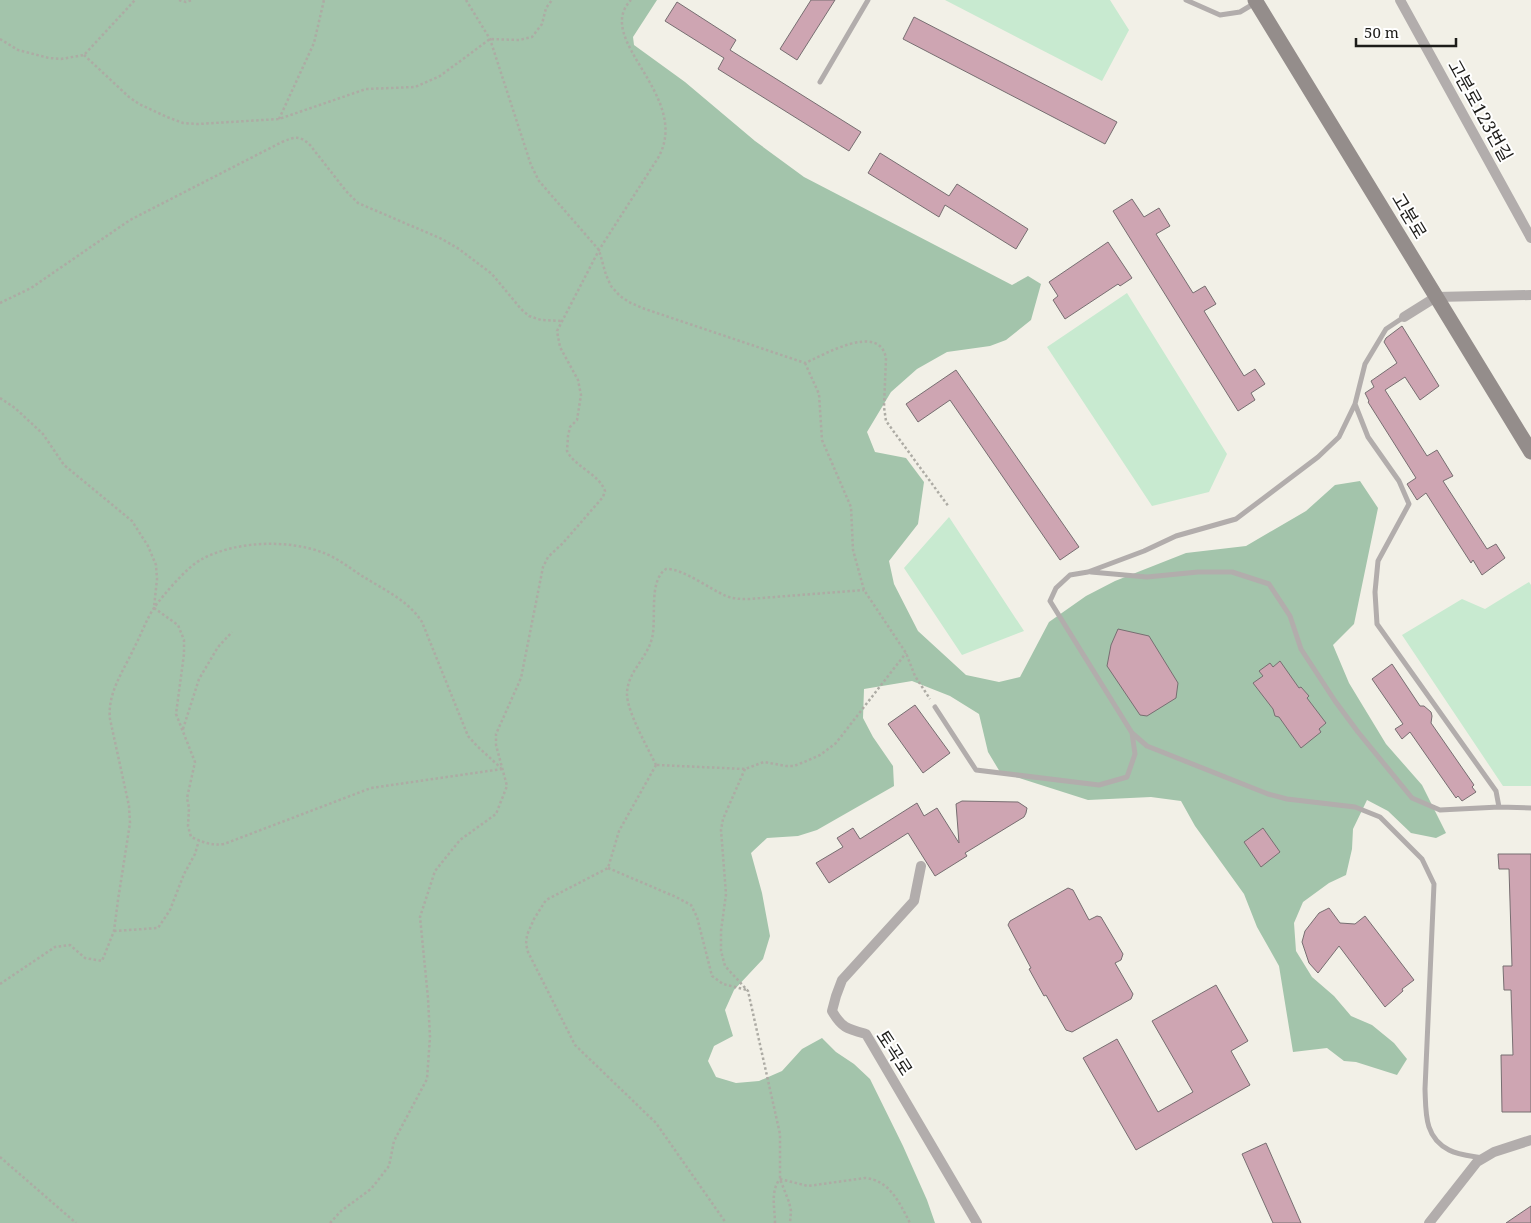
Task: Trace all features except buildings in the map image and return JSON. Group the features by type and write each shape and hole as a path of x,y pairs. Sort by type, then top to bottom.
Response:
{"main road":[{"name":"고분로","path":"1256,1 1531,452"}],"street":[{"name":"고분로123번길","path":"1400,0 1531,238"},
{"path":"1404,317 1436,297 1531,295"},
{"name":"토곡로","path":"921,866 914,901 842,980 832,1011 846,1029 866,1034 977,1223"},
{"path":"1429,1223 1477,1162 1494,1152 1531,1140"}],"lane":[{"path":"820,82 868,0"},
{"path":"1186,0 1220,15 1240,12 1256,1"},
{"path":"1404,317 1386,329 1365,364 1355,404 1339,437 1318,457 1236,519 1176,536 1144,551 1088,572 1070,575 1056,588 1050,601 1132,733 1147,746 1268,794 1287,799 1355,807 1380,817 1422,859 1434,884 1425,1089 1426,1114 1430,1134 1449,1150 1483,1158"},
{"path":"1355,404 1368,436 1399,481 1409,504 1378,562 1375,592 1377,624 1496,791 1499,807"},
{"path":"1088,572 1147,577 1198,572 1232,572 1269,584 1290,616 1301,649 1335,701 1412,798 1440,810 1499,807 1531,808"},
{"path":"935,707 976,770 1099,785 1127,777 1135,754 1132,733"}],"path":[{"path":"0,39 18,50 49,58 61,59 84,55 135,0"},
{"path":"179,0 186,2 192,0"},
{"path":"280,119 314,43 324,0"},
{"path":"466,0 490,39 535,173 552,197 599,250 611,286 620,296 629,302 805,363 858,341 871,342 882,347 886,358 884,407 886,421 949,507"},
{"path":"84,55 123,92 139,104 183,123 198,124 280,119 366,89 406,88 422,84 440,76 490,39 519,40 532,37 542,24 546,8 552,0"},
{"path":"330,1223 341,1211 371,1189 388,1166 394,1141 428,1079 430,1037 420,917 435,871 460,840 496,814 507,786 496,745 496,734 521,678 543,567 548,557 563,543 603,496 605,491 601,483 575,461 567,451 570,427 577,420 580,395 578,380 558,341 557,331 599,250 658,158 665,142 666,126 662,106 622,32 623,11 631,0"},
{"path":"0,303 31,288 130,220 282,142 297,137 304,139 310,145 346,191 358,203 442,239 459,249 492,274 529,316 540,320 561,322"},
{"path":"805,363 819,394 822,440 851,507 853,550 864,590 906,653 919,682 935,707"},
{"path":"0,398 15,408 43,434 64,464 132,521 148,546 156,565 157,579 154,608"},
{"path":"0,984 56,947 70,945 85,958 102,961 114,931 130,823 110,719 109,704 154,608 192,566 219,552 236,548 280,544 324,553 418,614 468,736 502,769"},
{"path":"656,765 630,710 627,694 631,676 652,639 656,586 661,572 666,569 676,570 735,598 749,599 864,590"},
{"path":"154,608 178,625 184,640 184,654 176,714 195,762 187,798 189,808 188,826 191,837 216,845 224,844 371,788 502,769"},
{"path":"182,731 199,680 218,646 232,632"},
{"path":"656,765 745,769 764,762 794,766 812,759 830,749 906,653"},
{"path":"656,765 620,831 608,868 553,895 542,904 526,944 528,952 575,1045 656,1123 726,1223"},
{"path":"745,769 723,819 721,830 726,894 721,931 721,950 726,966 748,991 780,1134 780,1178 789,1202 791,1211 790,1223"},
{"path":"114,931 158,928 170,910 184,874 195,854 199,840"},
{"path":"608,868 691,905 697,917 712,976 723,984 748,991"},
{"path":"0,1157 76,1223"},
{"path":"776,1223 774,1192 776,1183 780,1178"},
{"path":"780,1178 808,1186 865,1178 873,1179 891,1192 910,1223"}],"green space":[{"path":"0,0 657,0 633,37 634,45 685,82 755,141 804,177 1012,285 1028,276 1041,284 1031,320 1006,340 990,346 947,352 917,369 891,392 867,432 875,452 906,458 924,482 918,524 889,561 894,584 918,631 966,675 999,682 1020,677 1049,622 1086,596 1115,581 1186,553 1246,546 1306,511 1335,485 1360,481 1378,508 1354,624 1333,645 1349,683 1386,744 1422,785 1446,833 1436,838 1411,833 1388,811 1367,800 1353,829 1352,849 1346,875 1329,883 1303,902 1294,923 1296,951 1312,977 1334,996 1351,1016 1372,1025 1394,1043 1407,1059 1397,1075 1356,1062 1344,1061 1327,1048 1293,1052 1279,966 1257,927 1244,894 1195,826 1181,801 1151,797 1088,800 1000,772 988,752 979,714 950,696 912,681 864,689 863,718 873,737 893,766 894,786 817,830 798,836 767,838 751,853 762,893 770,936 763,959 734,990 725,1010 733,1036 714,1046 708,1061 716,1077 736,1083 759,1081 782,1071 802,1049 822,1038 836,1052 854,1064 870,1079 903,1146 935,1223 0,1223"},
{"path":"945,0 1110,0 1129,30 1102,81"},
{"path":"1127,293 1227,454 1209,492 1152,506 1047,347"},
{"path":"949,517 1024,631 962,655 904,568"},
{"path":"1529,582 1531,585 1531,786 1503,786 1402,635 1462,599 1485,609"}]}
